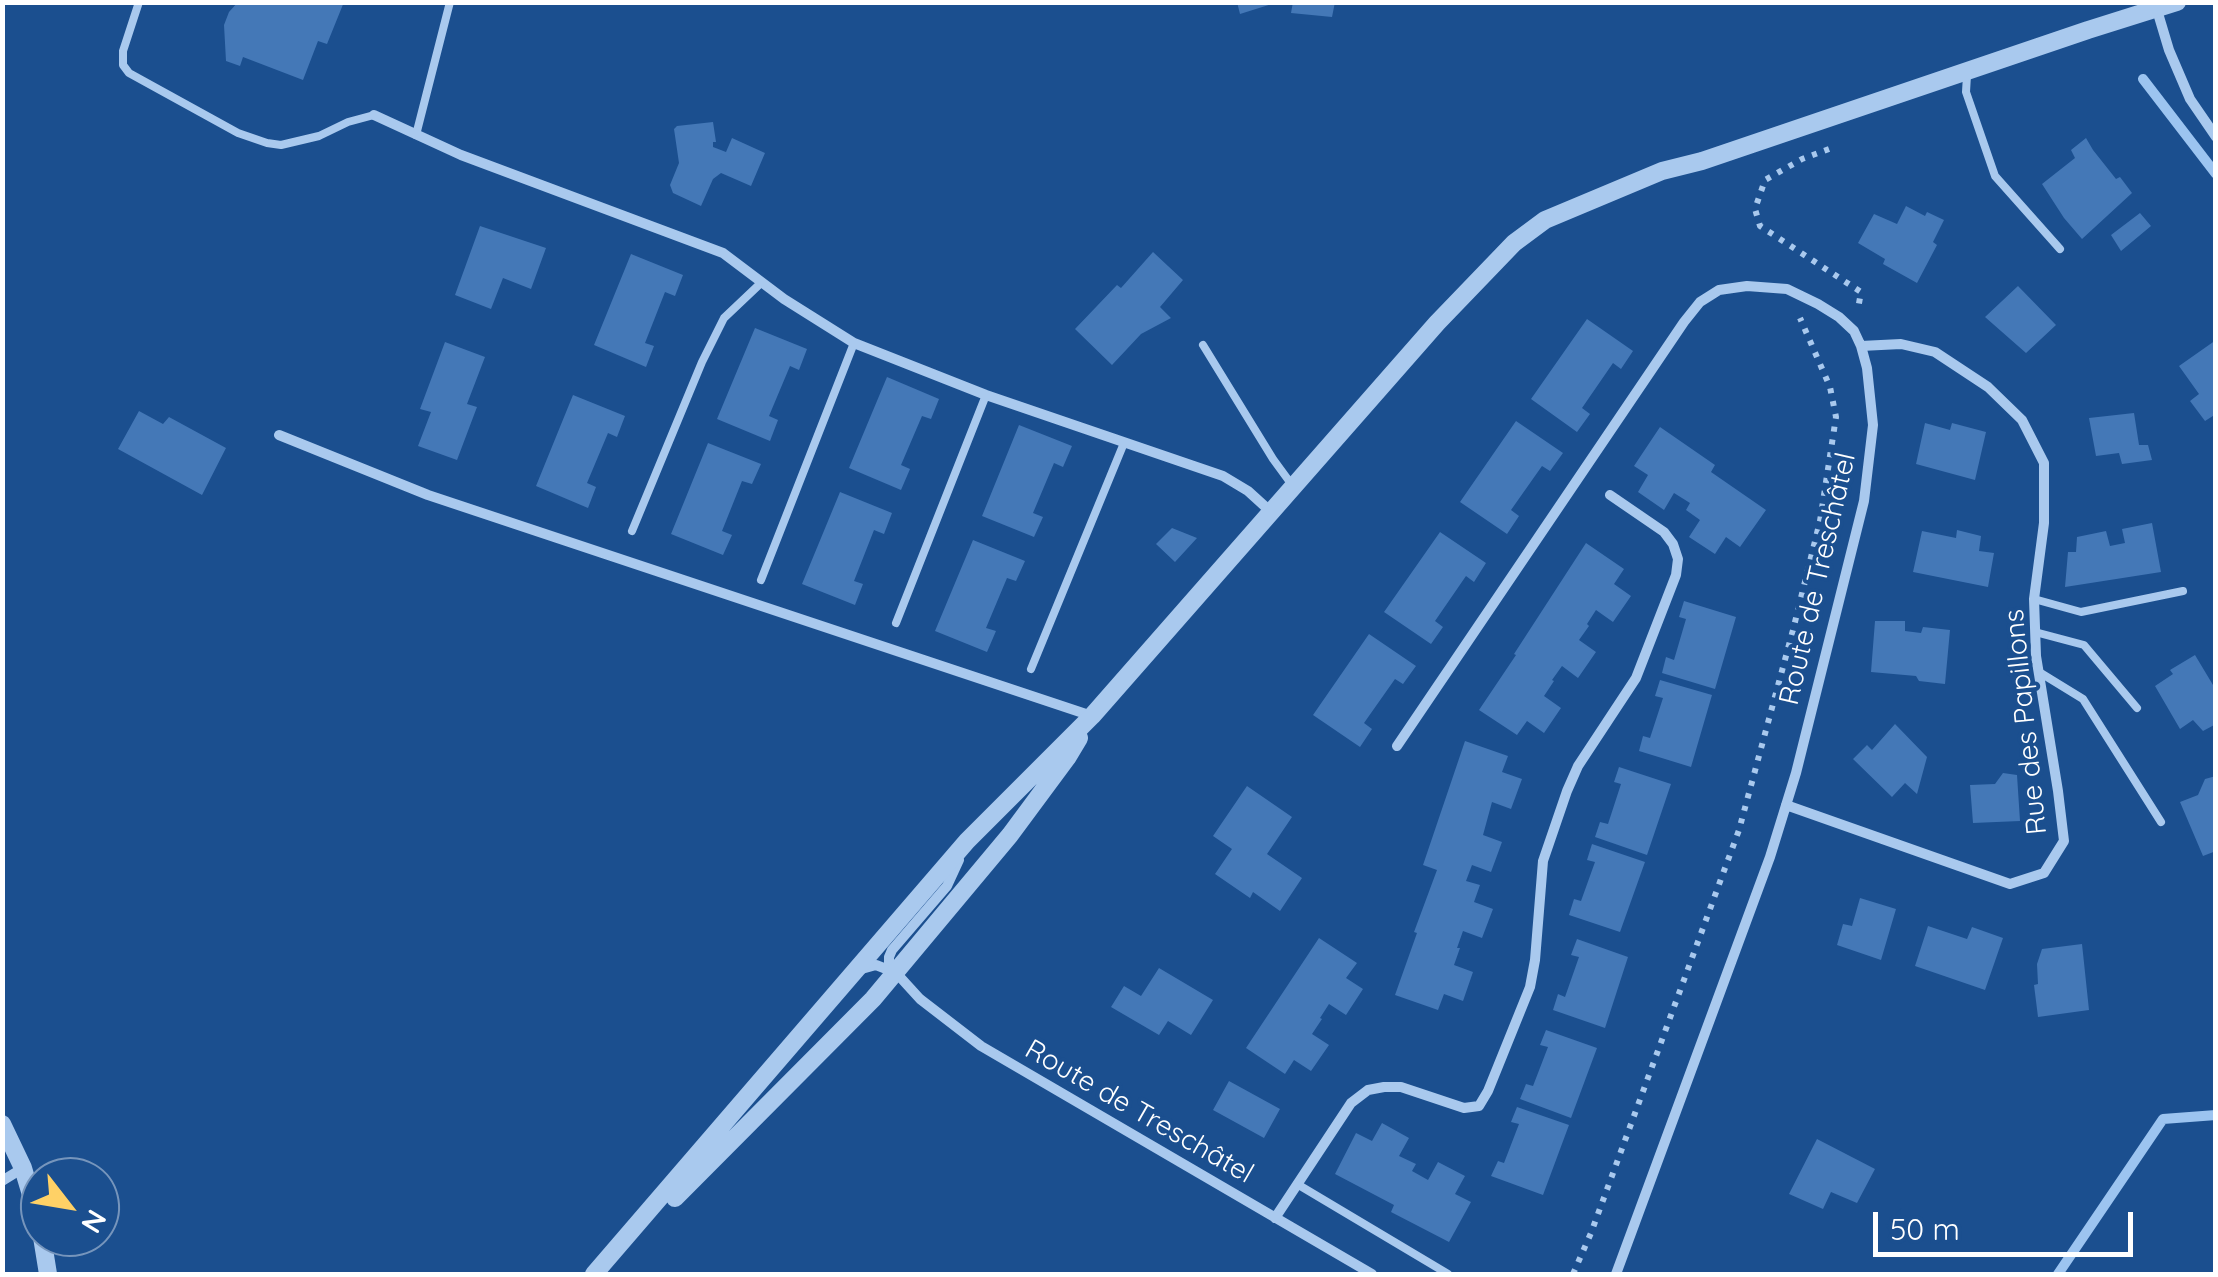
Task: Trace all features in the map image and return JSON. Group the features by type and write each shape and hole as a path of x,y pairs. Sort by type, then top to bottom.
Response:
{"street":[{"path":"597,1272 967,841 1092,716 1292,485 1514,243 1546,220 1662,171 1702,161 2132,10 2157,10 2177,2"},
{"path":"2157,10 2168,50 2190,99 2216,137"},
{"path":"374,115 461,155 723,253 784,299 854,343 986,395 1224,476 1270,511"},
{"name":"Route de Treschâtel","path":"1397,746 1700,302 1720,290 1748,286 1787,289 1828,310 1854,331 1862,346 1873,424 1864,501 1786,805 1616,1274"},
{"name":"Rue des Papillons","path":"1786,805 2010,884 2044,873 2064,842 2035,632 2034,599 2044,523 2044,463 2022,420 1988,386 1935,352 1901,344 1862,346"},
{"path":"280,436 428,495 1092,716"},
{"path":"1274,1218 1351,1103 1368,1090 1401,1087 1464,1108 1479,1106 1488,1091 1530,987 1536,960 1543,861 1567,791 1578,766 1636,678 1676,575 1678,559 1674,544 1664,532 1610,495"},
{"path":"597,1272 873,999 1010,835 1092,716"},
{"path":"895,973 889,965 892,950 947,886 967,841"},
{"path":"857,970 876,965 895,973"},
{"name":"Route de Treschâtel","path":"895,973 920,999 981,1046 1372,1274"},
{"path":"2,1124 20,1164"}],"lane":[{"path":"138,2 122,51 123,66 129,74 238,132 267,144 281,145 374,115"},
{"path":"416,134 450,2"},
{"path":"1967,70 1966,92 1996,176 2060,250"},
{"path":"632,531 724,318 762,282"},
{"path":"761,580 854,343"},
{"path":"1203,345 1292,485"},
{"path":"896,623 986,395"},
{"path":"1031,669 1124,443"},
{"path":"2034,599 2081,612 2184,591"},
{"path":"2035,632 2084,646 2137,708"},
{"path":"2039,672 2082,699 2161,822"},
{"path":"1296,1184 1448,1274"}],"path":[{"path":"1839,145 1802,159 1765,180 1754,210 1760,226 1861,292 1854,331"},
{"path":"1573,1274 1598,1216 1738,830 1820,521 1836,417 1830,387 1787,289"}],"building":[{"path":"238,2 344,2 327,44 318,41 303,80 243,57 240,66 226,61 224,25"},
{"path":"1237,2 1274,2 1275,3 1240,14"},
{"path":"1293,2 1335,2 1332,17 1291,13"},
{"path":"713,122 713,147 726,152 732,138 765,153 751,186 721,173 713,179 701,206 673,193 670,185 679,163 674,129"},
{"path":"2086,138 2116,179 2120,177 2132,193 2082,239 2042,184 2075,158 2071,150"},
{"path":"1906,206 1944,220 1933,242 1937,245 1917,283 1883,264 1885,259 1858,243 1874,214 1897,224"},
{"path":"2140,213 2151,226 2121,251 2111,235"},
{"path":"480,226 546,248 531,289 503,278 491,309 455,295"},
{"path":"1153,252 1183,280 1160,307 1171,318 1141,334 1112,365 1075,329 1117,285 1121,288"},
{"path":"631,254 683,275 675,296 665,292 645,343 654,346 646,367 594,345"},
{"path":"2018,286 2056,325 2026,353 1985,317"},
{"path":"1587,319 1633,351 1621,369 1613,363 1582,408 1590,414 1577,432 1531,399"},
{"path":"755,328 807,349 799,370 790,366 769,416 778,420 770,441 717,419"},
{"path":"2216,340 2216,414 2205,421 2190,401 2199,394 2179,366"},
{"path":"445,342 485,357 467,404 477,407 457,460 418,446 431,412 420,409"},
{"path":"887,377 939,399 931,419 922,416 901,465 910,469 901,490 849,468"},
{"path":"573,395 625,416 617,437 608,433 587,483 596,487 588,508 536,486"},
{"path":"139,411 163,424 169,417 226,448 202,495 118,449"},
{"path":"2134,413 2139,445 2148,445 2152,460 2122,464 2119,453 2096,456 2089,418"},
{"path":"1516,421 1563,453 1550,471 1542,466 1511,510 1519,516 1507,534 1460,502"},
{"path":"1925,423 1950,430 1952,423 1986,432 1975,480 1916,464"},
{"path":"1019,425 1072,446 1063,467 1054,463 1033,513 1043,517 1034,537 982,516"},
{"path":"1660,427 1715,465 1711,472 1766,510 1740,547 1726,537 1715,554 1689,537 1700,520 1686,510 1690,503 1674,493 1664,510 1638,492 1648,475 1634,466"},
{"path":"708,443 761,464 752,484 742,481 722,531 732,535 723,555 671,534"},
{"path":"840,492 892,513 884,534 874,530 854,581 863,584 855,605 802,584"},
{"path":"2152,523 2161,572 2065,587 2068,552 2076,552 2077,537 2106,531 2110,546 2125,543 2122,529"},
{"path":"1172,528 1197,538 1175,562 1156,544"},
{"path":"1957,530 1981,536 1979,551 1994,553 1988,587 1913,572 1922,531 1956,538"},
{"path":"1440,532 1486,563 1474,582 1466,576 1435,621 1443,627 1431,644 1384,612"},
{"path":"973,540 1025,561 1016,581 1007,578 986,628 996,631 987,652 935,631"},
{"path":"1586,543 1624,569 1614,584 1631,596 1613,622 1596,610 1587,624 1579,640 1596,652 1578,678 1562,666 1552,680 1544,696 1561,708 1544,733 1527,721 1517,735 1479,710"},
{"path":"1684,601 1736,617 1715,689 1662,673 1666,657 1674,660 1686,619 1679,617"},
{"path":"1875,621 1905,621 1905,631 1921,633 1923,627 1950,630 1945,684 1919,681 1916,676 1871,672"},
{"path":"1369,634 1416,666 1403,684 1395,679 1364,723 1372,729 1360,747 1313,715"},
{"path":"2195,655 2216,690 2216,724 2203,731 2193,720 2180,729 2155,686 2173,674 2170,670"},
{"path":"1660,680 1712,695 1691,767 1639,751 1643,736 1650,738 1663,698 1655,696"},
{"path":"1895,724 1927,757 1917,794 1905,783 1892,797 1853,759 1867,745 1872,750"},
{"path":"1465,741 1508,756 1502,772 1522,779 1511,809 1492,802 1483,835 1502,842 1491,872 1472,865 1466,881 1480,885 1474,902 1493,909 1482,938 1463,931 1457,948 1454,965 1473,972 1463,1001 1444,994 1438,1010 1395,995 1437,870 1423,865"},
{"path":"1619,767 1671,784 1647,855 1595,837 1600,822 1608,824 1621,784 1614,782"},
{"path":"2003,773 2017,775 2020,821 1973,823 1970,785 1995,784"},
{"path":"2216,776 2216,851 2203,856 2180,802 2198,795 2205,779"},
{"path":"1247,786 1292,817 1267,854 1302,878 1280,911 1253,892 1250,898 1215,874 1232,849 1213,836"},
{"path":"1592,844 1645,862 1620,932 1569,915 1574,899 1581,901 1595,862 1587,860"},
{"path":"1860,898 1896,909 1881,960 1837,945 1843,924 1852,926"},
{"path":"1928,926 1967,939 1972,927 2003,938 1985,990 1915,966"},
{"path":"1319,938 1357,963 1346,978 1363,989 1346,1015 1329,1004 1320,1018 1312,1034 1329,1045 1311,1071 1294,1060 1285,1074 1246,1048"},
{"path":"1577,939 1628,957 1605,1028 1553,1010 1558,994 1565,997 1579,957 1571,955"},
{"path":"2082,944 2089,1010 2038,1017 2034,985 2038,984 2037,964 2042,949"},
{"path":"1159,968 1213,1000 1191,1035 1168,1021 1159,1035 1111,1007 1124,986 1141,996"},
{"path":"1546,1030 1597,1048 1571,1118 1520,1099 1526,1084 1533,1086 1548,1047 1540,1045"},
{"path":"1229,1081 1280,1109 1264,1138 1213,1110"},
{"path":"1517,1107 1569,1125 1543,1195 1491,1176 1498,1161 1504,1163 1519,1124 1511,1122"},
{"path":"1382,1123 1409,1138 1399,1156 1416,1164 1412,1171 1428,1180 1438,1162 1465,1176 1455,1194 1471,1202 1449,1242 1391,1212 1394,1205 1335,1174 1356,1133 1372,1141"},
{"path":"1817,1139 1875,1169 1857,1203 1831,1192 1823,1209 1789,1194"}],"waterway":[{"path":"2143,79 2216,174"},
{"path":"2058,1274 2163,1119 2216,1115"}]}
